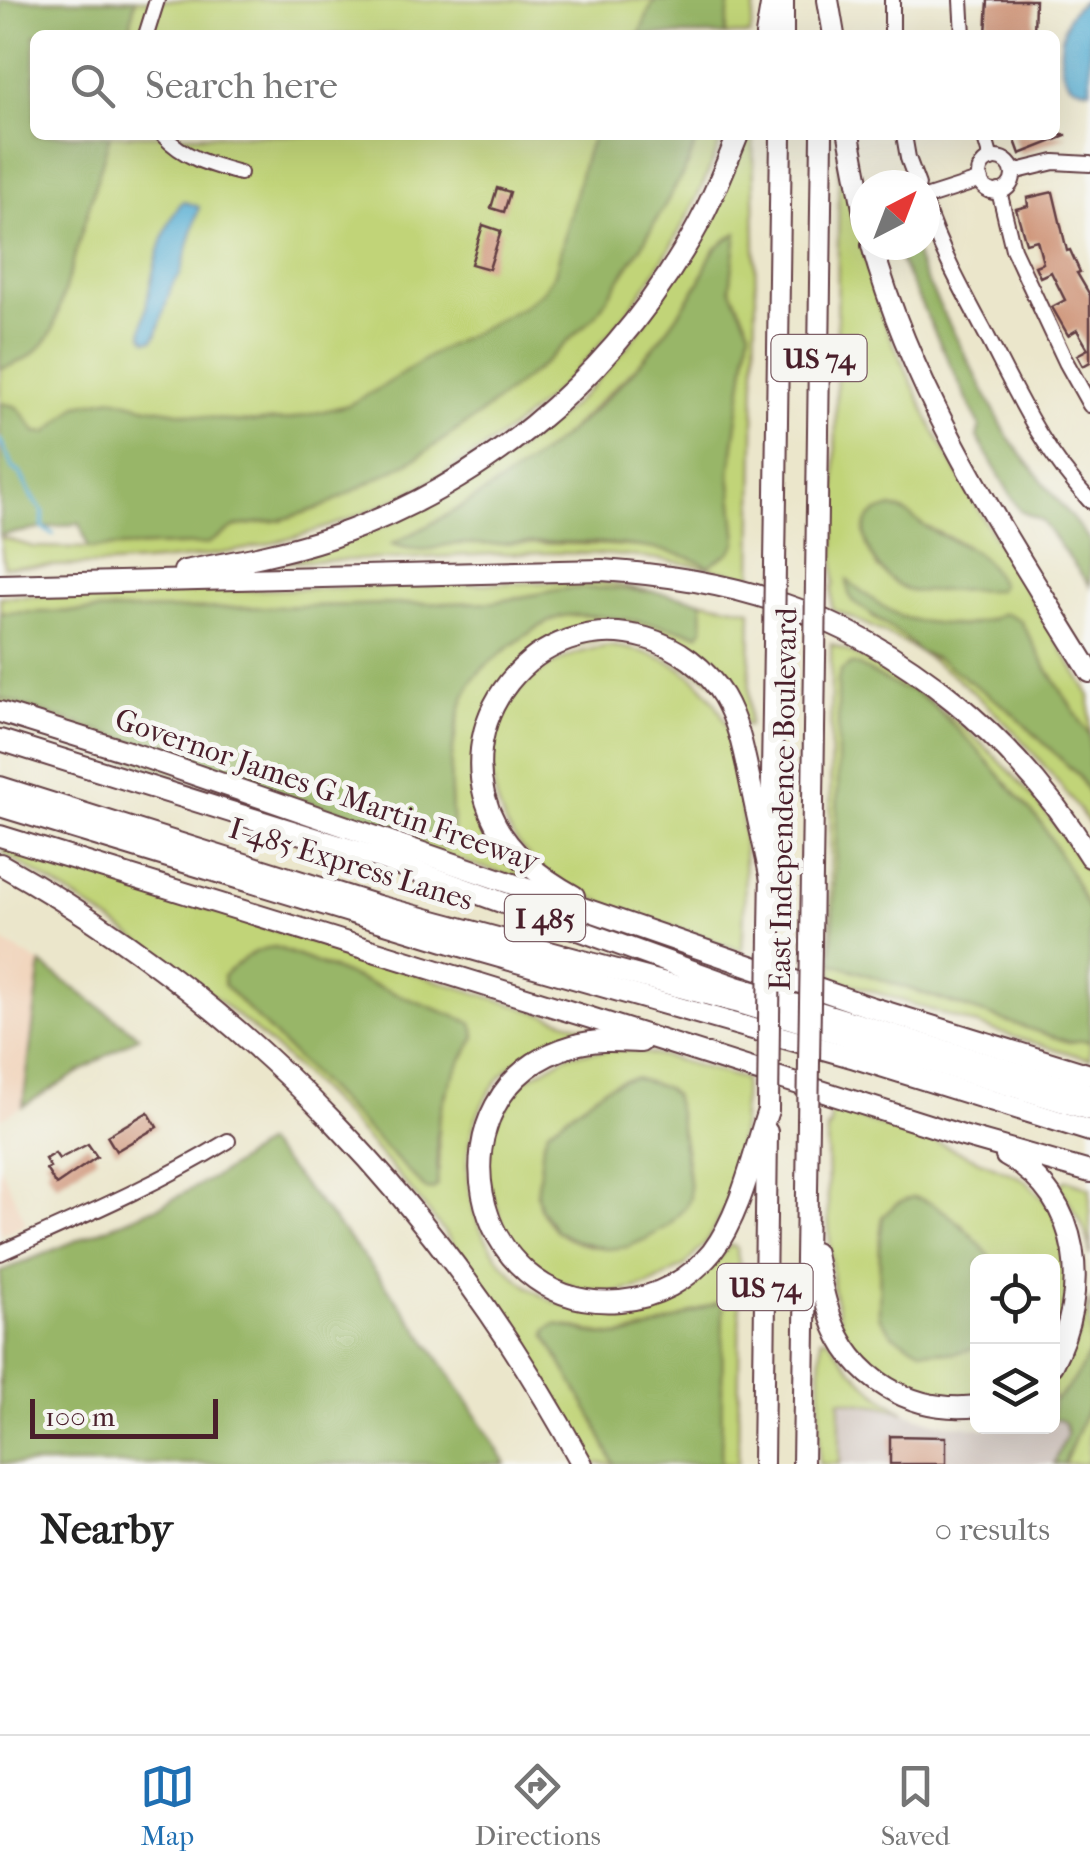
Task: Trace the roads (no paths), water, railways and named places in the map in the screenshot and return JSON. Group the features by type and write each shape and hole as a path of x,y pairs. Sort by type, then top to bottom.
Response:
{"highway":[{"path":"767,30 772,0"},
{"path":"783,0 783,30"},
{"path":"823,30 826,0"},
{"path":"826,0 833,30"},
{"path":"114,583 247,560 331,537 412,504 520,437 582,381 638,318 704,214 736,140"},
{"name":"East Independence Boulevard","path":"763,1464 781,140"},
{"name":"East Independence Boulevard","path":"803,1464 822,140"},
{"path":"850,140 856,170"},
{"path":"877,260 903,338 943,425 1090,672"},
{"path":"0,585 602,570 690,578 734,588 819,618 886,654 936,688 973,717 1036,780 1090,857"},
{"path":"629,924 558,887 529,866 498,828 485,799 480,768 483,736 501,693 533,658 575,638 606,633 653,640 694,663 716,686 738,729 771,880"},
{"name":"Governor James G Martin Freeway","path":"0,712 135,754 870,1008 1090,1076"},
{"name":"I-485 Express Lanes","path":"0,740 382,860 734,986 1090,1095"},
{"name":"I-485 Express Lanes","path":"0,787 378,906 736,1002 1090,1110"},
{"name":"I 485","path":"0,806 1090,1131"},
{"path":"0,836 1090,1172"},
{"path":"0,864 82,914 172,977 244,1035 315,1101 407,1202 465,1276 541,1390 582,1464"},
{"path":"682,1047 622,1041 572,1046 530,1067 498,1102 481,1145 480,1192 496,1236 527,1272 568,1295 599,1301 646,1296 688,1275 710,1253 727,1227 768,1110"},
{"path":"964,1136 1010,1158 1036,1176 1058,1198 1074,1225 1084,1255 1086,1286 1074,1332 1060,1353"},
{"path":"806,1219 830,1316 843,1344 862,1369 887,1389 916,1402 947,1408 970,1407"}],"street":[{"path":"148,30 157,0"},
{"path":"892,0 892,30"},
{"path":"961,0 963,30"},
{"path":"164,140 194,158 240,173"},
{"path":"905,140 912,170"},
{"path":"985,140 991,159"},
{"path":"991,159 1005,160 1013,172 1010,184 999,191 986,188 980,180 981,168 991,159"},
{"path":"1013,172 1054,162 1090,164"},
{"path":"940,193 980,180"},
{"path":"999,191 1014,249 1090,405"},
{"path":"940,242 1034,428 1090,501"},
{"path":"0,1253 122,1200 228,1142"}],"water":[{"path":"1085,0 1090,0 1090,89 1074,86 1067,80 1061,61 1068,18"},
{"path":"183,201 199,207 180,275 171,287 157,334 153,340 146,340 142,334 155,264 167,228"}],"waterway":[{"path":"0,440 13,468 43,512 43,528 53,534"}]}
